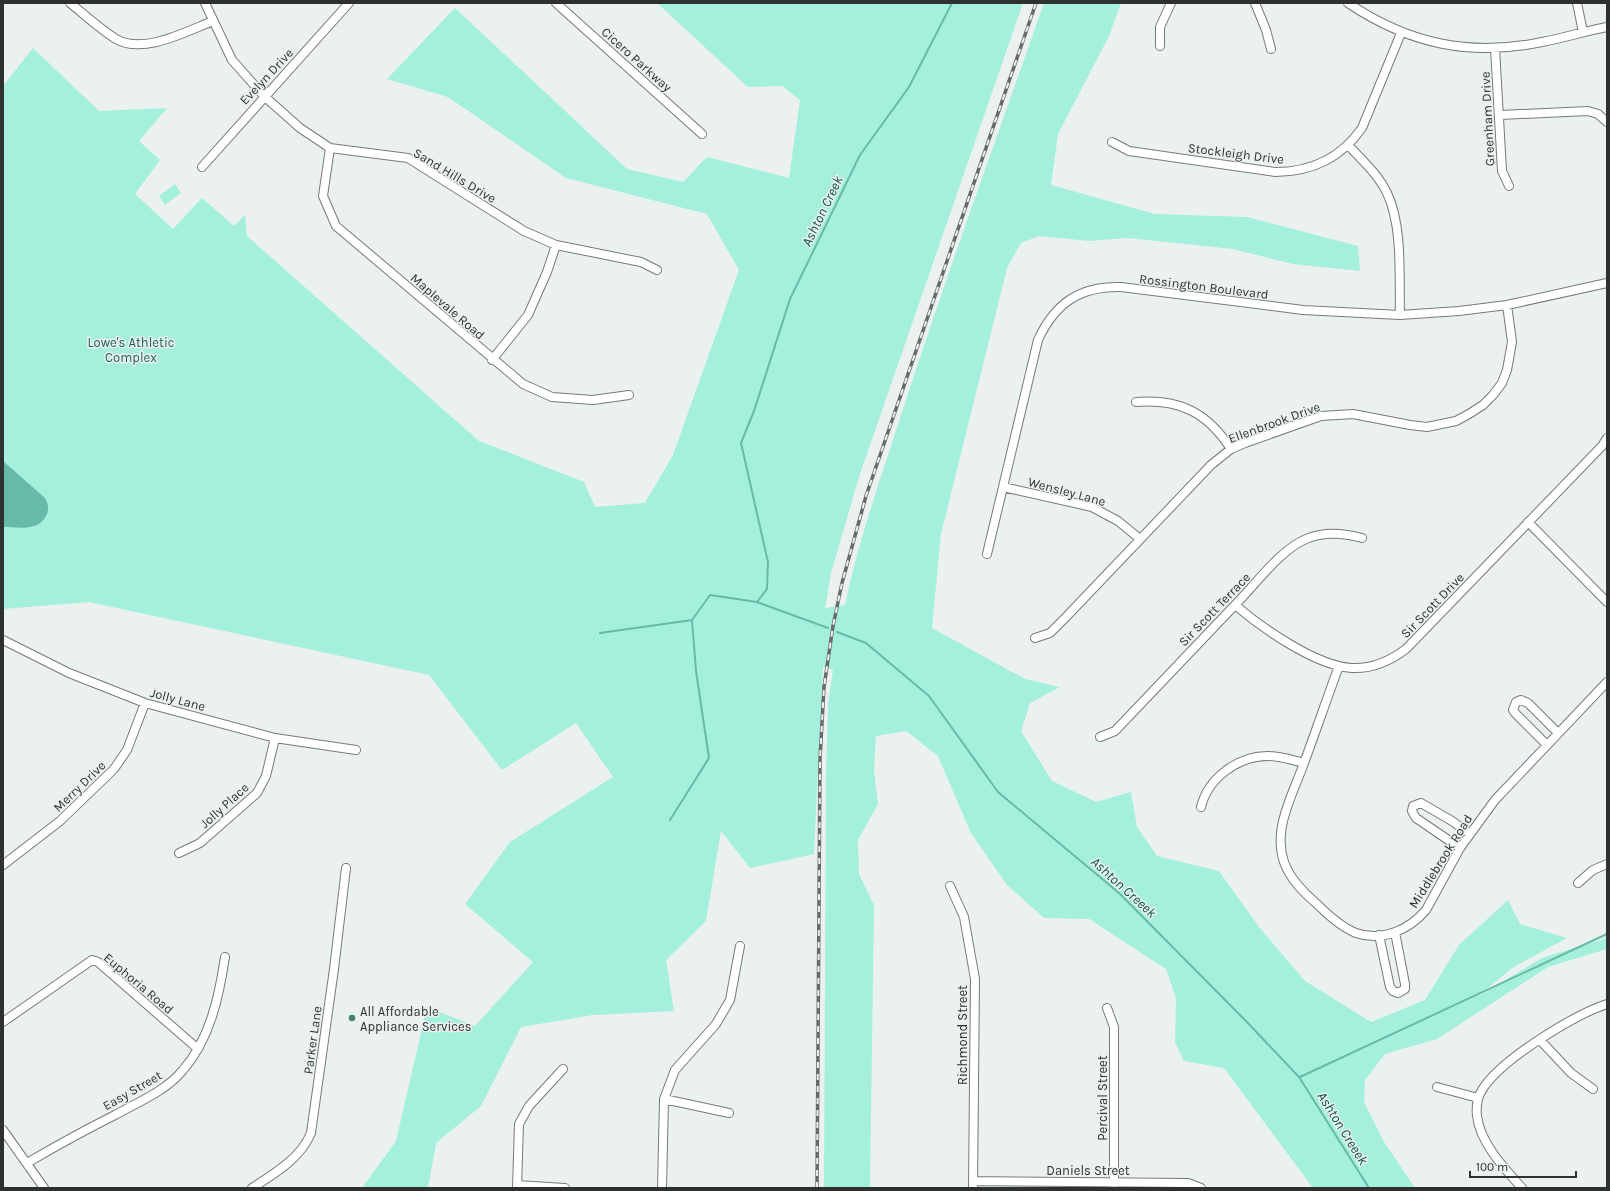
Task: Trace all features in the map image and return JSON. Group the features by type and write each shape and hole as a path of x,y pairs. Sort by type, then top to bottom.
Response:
{"street":[{"path":"70,3 117,40 136,45 156,43 213,21"},
{"name":"Sand Hills Drive","path":"205,3 232,60 264,96 300,128 330,148 408,158 524,231 556,246 640,262 657,270"},
{"name":"Evelyn Drive","path":"202,167 264,96 349,3"},
{"name":"Cicero Parkway","path":"556,3 702,134"},
{"path":"1160,46 1160,27 1171,3"},
{"path":"1255,3 1266,30 1271,49"},
{"path":"1348,3 1366,15 1401,33 1445,45 1495,48 1541,42 1607,27"},
{"path":"1577,3 1583,32"},
{"name":"Stockleigh Drive","path":"1112,142 1129,151 1275,172 1290,172 1317,165 1329,160 1348,145 1362,128 1401,33"},
{"name":"Greenham Drive","path":"1495,48 1502,171 1510,186"},
{"path":"1500,115 1588,111 1598,114 1607,122"},
{"path":"1348,145 1379,180 1392,206 1397,230 1400,315"},
{"name":"Maplevale Road","path":"330,148 323,196 336,226 492,360 522,384 552,398 593,400 629,395"},
{"path":"492,360 528,315 547,272 556,246"},
{"name":"Rossington Boulevard","path":"987,554 1038,340 1049,319 1073,297 1093,290 1121,287 1303,310 1400,315 1459,311 1507,305 1607,283"},
{"name":"Ellenbrook Drive","path":"1035,638 1050,633 1211,465 1231,449 1310,419 1333,414 1353,414 1410,426 1427,427 1456,421 1483,406 1502,383 1507,370 1512,342 1507,305"},
{"path":"1136,402 1166,402 1191,410 1213,426 1231,449"},
{"name":"Sir Scott Drive","path":"1235,605 1282,639 1310,654 1339,666 1352,668 1372,666 1396,656 1406,649 1602,446 1607,438"},
{"name":"Wensley Lane","path":"1003,487 1092,507 1118,520 1140,539"},
{"path":"1528,522 1607,602"},
{"name":"Sir Scott Terrace","path":"1100,736 1115,730 1282,556 1306,539 1328,534 1339,534 1362,538"},
{"name":"Jolly Lane","path":"3,640 69,673 145,703 275,738 356,750"},
{"name":"Middlebrook Road","path":"1339,666 1282,826 1281,849 1283,861 1299,887 1330,916 1352,931 1369,936 1395,932 1412,923 1426,910 1460,848 1495,800 1607,682"},
{"path":"1547,745 1515,713 1513,710 1516,702 1521,700 1528,703 1558,734"},
{"name":"Merry Drive","path":"3,865 60,821 114,769 126,750 145,703"},
{"name":"Jolly Place","path":"179,853 200,843 257,793 266,776 275,738"},
{"path":"1201,807 1207,790 1217,779 1226,771 1245,760 1267,756 1304,763"},
{"path":"1460,848 1416,818 1413,815 1413,806 1421,803 1452,821 1470,834"},
{"path":"1578,883 1593,870 1607,864"},
{"name":"Parker Lane","path":"252,1188 296,1156 308,1141 311,1133 335,964 346,868"},
{"name":"Richmond Street","path":"950,886 964,917 975,979 973,1185"},
{"path":"1379,935 1390,986 1393,991 1401,992 1405,989 1406,984 1395,932"},
{"path":"662,1188 664,1099 675,1070 716,1024 730,1000 740,946"},
{"name":"Easy Street","path":"27,1164 166,1085 182,1071 198,1049 210,1027 225,958"},
{"name":"Euphoria Road","path":"3,1022 92,960 98,962 198,1049"},
{"path":"1522,1188 1498,1158 1482,1132 1477,1116 1478,1098 1486,1084 1493,1077 1540,1040 1584,1014 1607,1004"},
{"name":"Percival Street","path":"1107,1008 1114,1027 1114,1185"},
{"path":"1540,1040 1571,1073 1593,1089"},
{"path":"563,1070 529,1106 519,1124 517,1187 564,1188"},
{"path":"1437,1087 1478,1098"},
{"path":"664,1099 729,1113"},
{"path":"3,1130 44,1188"},
{"name":"Daniels Street","path":"973,1185 1114,1185 1188,1183 1201,1188"}],"green space":[{"name":"Lowe's Athletic Complex","path":"657,3 1023,3 859,477 831,573 825,608 845,605 864,530 904,406 955,254 1044,3 1121,3 1109,36 1058,134 1051,185 1155,214 1247,217 1358,246 1360,271 1293,264 1233,249 1128,238 1089,241 1039,236 1021,243 1007,268 941,534 932,628 1025,679 1060,687 1030,703 1021,731 1052,781 1096,802 1131,792 1137,827 1157,856 1219,871 1259,927 1305,981 1371,1022 1425,1000 1459,945 1508,900 1520,924 1567,938 1512,968 1477,997 1542,958 1607,938 1607,949 1548,967 1437,1039 1385,1054 1365,1080 1364,1102 1384,1142 1415,1188 1313,1188 1224,1068 1184,1061 1175,1042 1176,998 1166,969 1089,919 1044,918 1007,885 971,833 938,756 906,731 876,736 874,771 878,804 858,840 859,874 874,905 870,1188 824,1188 826,775 828,703 833,670 823,666 814,854 750,868 721,831 706,921 666,960 674,1011 593,1015 521,1027 481,1106 436,1143 428,1188 362,1188 396,1141 427,1007 475,1026 533,962 465,904 510,842 613,777 576,723 502,770 429,675 89,602 3,609 3,86 33,48 99,111 167,108 139,141 160,160 135,194 173,229 202,198 234,226 245,215 247,236 479,441 584,482 595,507 645,503 673,455 739,270 707,214 566,178 448,97 387,79 455,8 627,169 683,182 707,157 789,178 800,100 782,86 748,87"},
{"path":"175,184 181,193 165,205 159,196"}],"shaded area":[{"path":"3,461 45,498 48,504 46,516 42,521 33,527 3,527"}],"waterway":[{"name":"Ashton Creek","path":"757,602 767,589 768,562 741,443 754,411 790,299 860,155 909,87 952,3"},
{"path":"600,633 692,620 710,595 757,602 828,628"},
{"path":"670,820 709,758 696,671 692,620"},
{"name":"Ashton Creeek","path":"837,632 866,643 929,696 998,792 1119,893 1246,1021 1299,1077 1369,1188"},
{"path":"1300,1077 1607,934"}],"railway":[{"path":"817,1188 820,759 824,687 833,626 842,583 866,496 1036,3"}],"place":[{"name":"All Affordable Appliance Services","path":"352,1018"}]}
